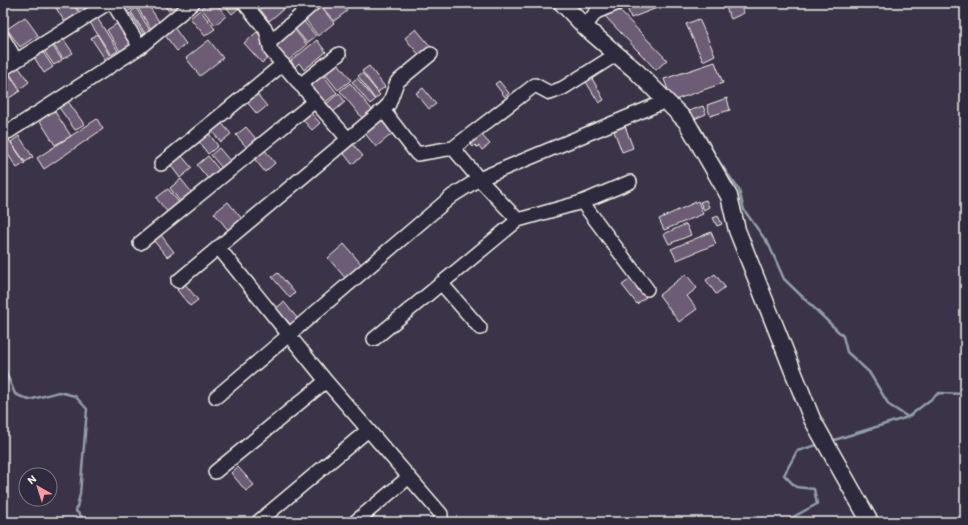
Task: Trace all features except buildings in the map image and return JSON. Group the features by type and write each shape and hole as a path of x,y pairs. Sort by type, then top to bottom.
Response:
{"main road":[{"path":"562,3 585,27 617,54 686,121 729,196 737,230 812,419 870,522"}],"street":[{"path":"3,69 108,3"},
{"path":"113,3 140,47"},
{"path":"8,132 140,47 193,3"},
{"path":"244,3 266,30 271,51 348,139"},
{"path":"269,43 314,3"},
{"path":"585,27 596,12 618,3"},
{"path":"3,38 16,60"},
{"path":"300,85 339,54"},
{"path":"178,281 383,110 389,104 397,82 431,54"},
{"path":"383,110 417,154 453,148 535,85 550,93 563,88 617,54"},
{"path":"161,164 283,64"},
{"path":"140,243 315,101"},
{"path":"216,397 452,196 479,179 666,101"},
{"path":"453,148 479,179 518,220"},
{"path":"374,339 518,220 582,202 630,182"},
{"path":"582,202 647,289"},
{"path":"218,247 326,381 441,514 441,522"},
{"path":"441,283 480,328"},
{"path":"215,472 326,381"},
{"path":"258,522 368,430"},
{"path":"355,522 409,478"}],"waterway":[{"path":"699,126 720,163 739,190 744,210 769,245 784,279 843,336 847,352 869,372 889,405 908,417"},
{"path":"3,365 15,394 29,400 59,392 75,396 87,409 80,494 76,511 87,522"},
{"path":"831,441 908,417 939,393 965,394"},
{"path":"784,522 817,504 814,489 796,487 784,475 797,451 820,444"}]}
